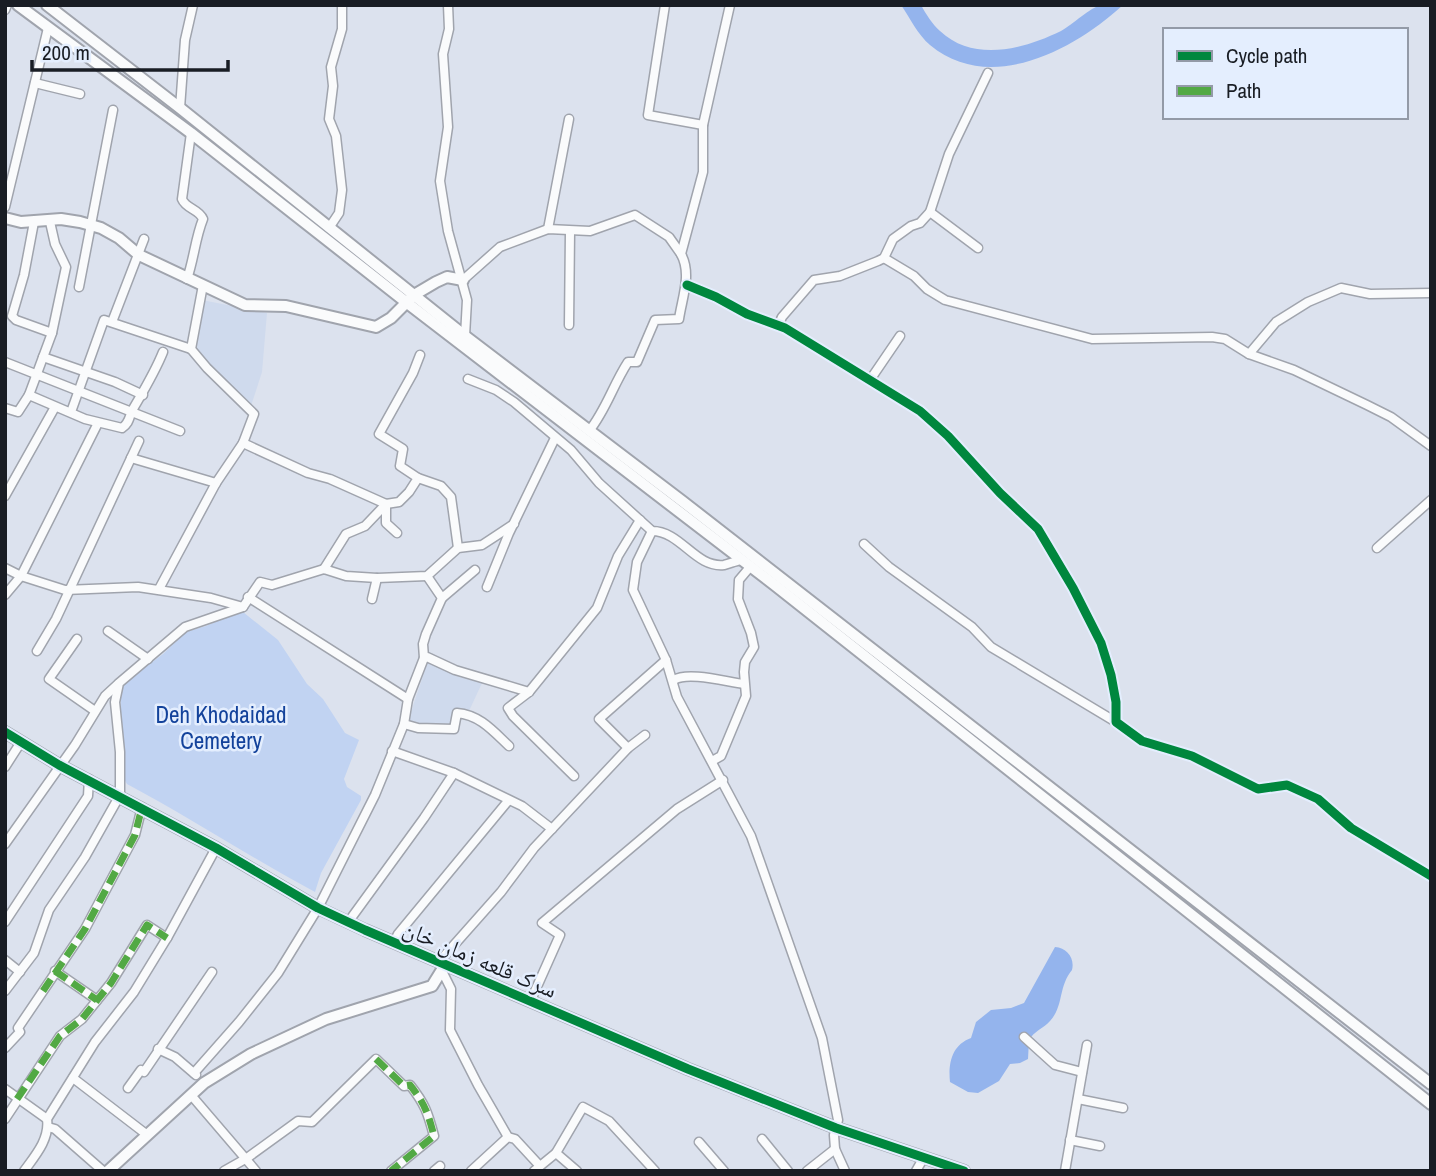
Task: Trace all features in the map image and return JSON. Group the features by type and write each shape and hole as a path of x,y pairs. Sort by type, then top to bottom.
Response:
{"main road":[{"path":"18,5 410,298 1431,1104"},
{"path":"47,5 329,228 410,298 466,336 682,501 1431,1084"},
{"path":"5,218 21,222 50,222 61,219 101,228 120,238 139,255 245,305 286,306 376,327 391,318 410,298 447,277 463,280"},
{"name":"سرک قلعه زمان خان","path":"5,732 59,765 216,848 318,908 442,966 531,1000 677,1065 836,1128 964,1171"},
{"path":"110,1170 204,1083 251,1054 326,1018 432,986 442,966"}],"street":[{"path":"180,108 185,40 193,5"},
{"path":"329,228 339,213 342,190 336,136 329,119 331,67 342,29 342,5"},
{"path":"448,5 449,29 443,54 447,127 440,181 448,231 467,300 466,336"},
{"path":"665,5 648,116 703,125"},
{"path":"681,254 702,172 703,125 730,5"},
{"path":"5,207 48,28"},
{"path":"779,324 814,280 839,276 884,258 893,239 920,223 929,212 952,146 988,73"},
{"path":"35,83 80,94"},
{"path":"79,287 113,110"},
{"path":"548,229 569,119"},
{"path":"187,279 203,219 201,214 184,204 182,199 191,133"},
{"path":"929,212 978,248"},
{"path":"463,280 500,247 548,229 590,231 635,215 669,237 685,261 687,285 678,319 655,320 637,362 628,362 612,387 600,417 589,431"},
{"path":"34,222 24,275 12,316 16,320 52,333"},
{"path":"5,408 18,412 29,395 52,333 63,289 66,267 55,244 50,222"},
{"path":"569,325 570,232"},
{"path":"112,322 144,239"},
{"path":"884,258 914,276 927,289 945,300 1092,339 1218,338 1249,354 1294,370 1391,417 1431,446"},
{"path":"191,349 203,285"},
{"path":"687,285 747,314 779,324 934,422 1000,493 1038,529 1101,643 1111,675 1116,702 1116,722"},
{"path":"1249,354 1276,322 1308,302 1341,288 1370,294 1431,293"},
{"path":"71,412 104,320 191,349 207,369 254,414 243,443 216,483 159,589"},
{"path":"870,380 901,336"},
{"path":"29,395 98,423 122,428 143,395 163,352"},
{"path":"420,355 408,384 379,434 403,449 400,466 418,478 441,486 451,498 458,548"},
{"path":"43,358 143,395"},
{"path":"5,362 180,431"},
{"path":"468,379 496,390 514,402 571,450 599,483 652,531 676,538 692,553 708,562 722,565 741,560"},
{"path":"5,496 55,407"},
{"path":"5,595 21,576 98,423"},
{"path":"487,587 555,438"},
{"path":"37,651 57,619 139,441"},
{"path":"243,443 386,504 399,502 410,492 418,478"},
{"path":"131,458 216,483"},
{"path":"1377,548 1431,499"},
{"path":"386,504 386,523 397,533"},
{"path":"324,569 346,534 365,526 386,504"},
{"path":"574,776 508,708 529,692 597,608 618,556 640,520"},
{"path":"5,844 105,696 184,627 243,607 260,582 272,585 324,569 346,576 427,576 458,548 482,545 514,524"},
{"path":"652,531 637,562 633,590 666,660 677,696 751,836 822,1038 838,1120 835,1149 845,1171"},
{"path":"864,544 889,568 972,627 991,647 1116,722 1142,741 1192,757 1258,789 1287,785 1318,799 1351,828 1431,876"},
{"path":"712,761 721,756 746,696 746,662 754,647 738,599 739,580 751,567"},
{"path":"5,568 65,590 138,587 159,589 243,607"},
{"path":"194,1073 239,1023 278,973 318,908 374,795 404,724 408,699 424,658 423,645 442,597 475,570"},
{"path":"427,576 442,597"},
{"path":"372,599 377,578"},
{"path":"248,597 408,699"},
{"path":"108,631 148,659"},
{"path":"77,639 49,679 95,711"},
{"path":"424,658 529,692"},
{"path":"628,748 599,719 666,660"},
{"path":"674,680 679,677 744,684"},
{"path":"5,991 34,953 49,910 85,857 120,796 120,752 115,702 119,683"},
{"path":"404,724 418,728 453,729 457,713 461,713 477,718 509,746"},
{"path":"645,734 628,748 552,829 442,966 452,989 450,1030 508,1137 515,1139 536,1168 556,1153 583,1107 609,1121 655,1171"},
{"path":"5,767 21,742"},
{"path":"392,751 454,773 522,806 552,829"},
{"path":"349,921 454,773"},
{"path":"5,922 88,796 89,779"},
{"path":"531,1000 560,935 542,923 677,809 723,780"},
{"path":"394,943 406,924 508,801"},
{"path":"5,1048 20,1032 18,1028 85,929 135,835 142,807"},
{"path":"24,1171 43,1144 48,1123 73,1078 95,1042 134,992 216,848"},
{"path":"5,1119 60,1036 82,1018 111,983 147,925 167,938"},
{"path":"5,960 20,972"},
{"path":"55,971 97,1000"},
{"path":"128,1088 141,1070 144,1072 212,972"},
{"path":"1024,1037 1055,1065 1082,1072"},
{"path":"1065,1171 1087,1045"},
{"path":"158,1049 175,1058 204,1083"},
{"path":"224,1171 247,1158 298,1121 312,1122 376,1059 404,1086 410,1085 421,1099 434,1136 391,1171"},
{"path":"73,1078 146,1135"},
{"path":"5,1089 110,1170"},
{"path":"191,1095 256,1171"},
{"path":"1077,1099 1123,1108"},
{"path":"471,1171 508,1137"},
{"path":"762,1139 788,1171"},
{"path":"1070,1140 1100,1146"},
{"path":"699,1142 724,1171"},
{"path":"807,1171 835,1149"},
{"path":"556,1153 576,1171"},
{"path":"916,1171 924,1157"}],"shaded area":[{"path":"202,300 267,313 262,372 250,409 192,349"},
{"path":"429,663 459,677 482,683 469,711 456,713 451,727 407,724"}],"green space":[{"name":"Deh Khodaidad Cemetery","path":"243,612 278,640 307,684 323,699 345,733 359,740 344,779 347,787 361,796 361,800 321,873 315,892 127,784 124,779 120,728 121,685 163,654 186,632"}],"water":[{"path":"901,5 921,5 934,25 953,41 983,50 999,50 1031,43 1061,31 1097,6 1123,5 1103,22 1056,51 1031,61 1005,66 979,66 954,59 930,45"},
{"path":"1055,947 1069,954 1072,970 1054,1015 1029,1040 1028,1059 1010,1064 999,1081 978,1093 968,1092 950,1082 950,1068 955,1050 971,1038 976,1022 991,1010 1011,1008 1024,1003"}],"marked path":[{"path":"43,991 85,929 135,835 142,807"},
{"path":"17,1099 60,1036 82,1019 111,983 147,925 167,938"},
{"path":"55,971 97,1000"},
{"path":"376,1059 404,1086 410,1085 425,1109 434,1136 391,1171"}],"cycle path":[{"path":"687,285 747,314 785,328 920,411 948,436 1000,493 1038,529 1073,588 1101,643 1111,675 1116,702 1116,722 1142,741 1192,756 1258,789 1287,785 1318,799 1351,828 1431,876"},
{"path":"5,732 59,765 216,848 318,908 365,930 688,1069 836,1128 964,1171"}]}
